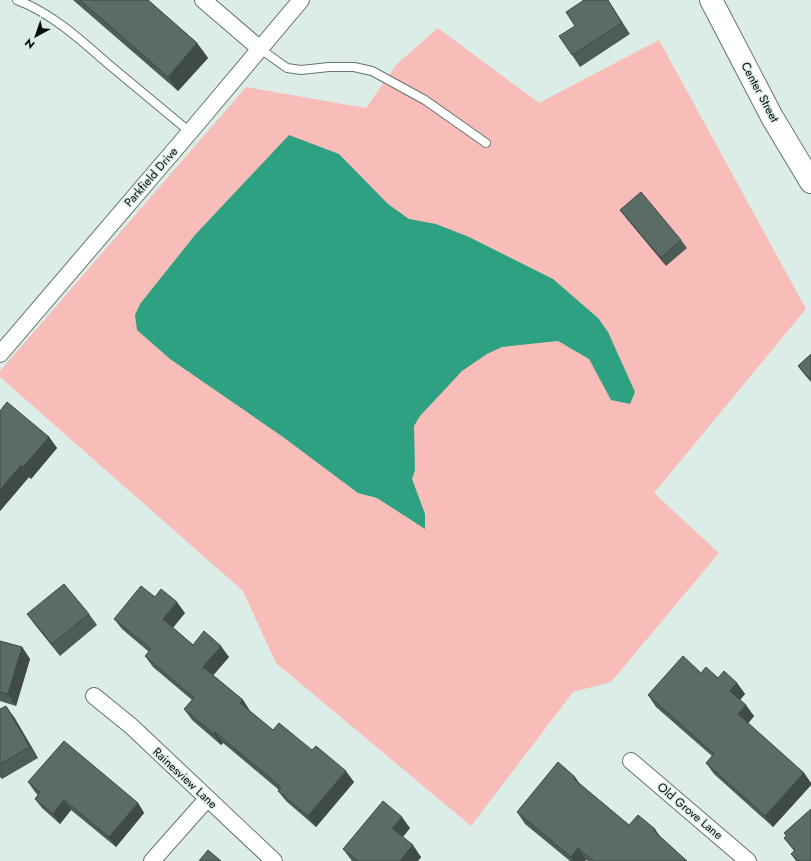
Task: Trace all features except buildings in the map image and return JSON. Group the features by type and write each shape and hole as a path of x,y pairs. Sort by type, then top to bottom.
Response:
{"main road":[{"name":"Center Street","path":"711,0 772,117 811,182"}],"street":[{"path":"203,0 260,48"},
{"name":"Parkfield Drive","path":"0,354 301,0"},
{"name":"Rainesview Lane","path":"94,696 131,726 274,861"},
{"name":"Old Grove Lane","path":"631,761 748,861"},
{"path":"152,861 207,799"}],"lane":[{"path":"17,0 28,4 52,18 190,132"},
{"path":"260,48 287,68 301,70 329,67 354,67 372,71 425,100 486,143"}],"shaded area":[{"path":"438,28 539,103 659,40 806,309 654,493 719,553 611,682 573,692 471,826 276,663 243,591 0,377 0,371 246,87 366,108 397,64"},
{"path":"289,135 339,154 388,204 409,219 436,224 469,237 553,279 598,318 608,332 635,392 630,404 611,400 589,359 558,341 502,347 487,354 462,371 420,416 414,426 415,470 412,479 425,514 425,529 377,498 358,493 283,437 170,359 137,330 135,315 140,304 195,235"}]}
